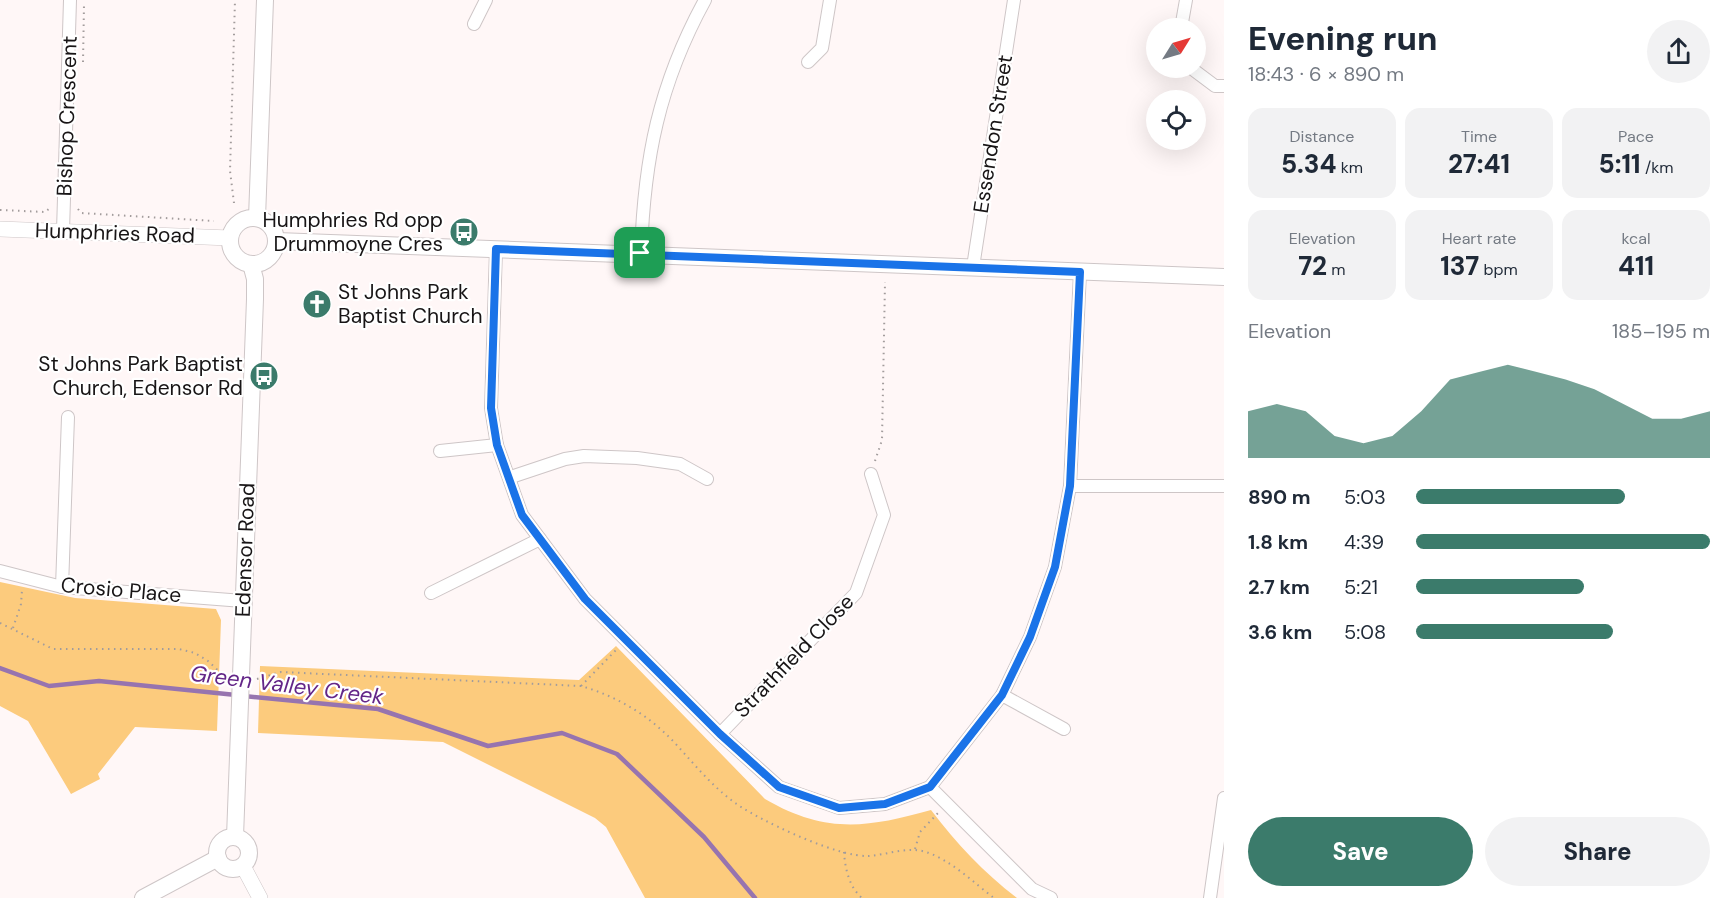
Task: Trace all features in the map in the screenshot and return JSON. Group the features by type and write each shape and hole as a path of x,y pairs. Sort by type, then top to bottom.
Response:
{"main road":[{"path":"257,218 265,0"},
{"path":"257,218 271,226 277,241 271,255 266,260 251,264 234,254 231,238 236,226 242,221 257,218"},
{"path":"277,241 640,253 1224,278"},
{"name":"Edensor Road","path":"235,837 240,724 249,679 243,601 255,299 255,279 251,264"},
{"path":"235,837 244,842 249,852 243,866 228,868 218,858 221,843 235,837"},
{"path":"143,898 218,858"}],"street":[{"name":"Bishop Crescent","path":"63,231 70,0"},
{"path":"474,24 486,0"},
{"path":"640,253 643,190 649,147 672,69 705,0"},
{"path":"808,62 822,48 830,0"},
{"name":"Essendon Street","path":"973,267 1014,0"},
{"path":"1183,18 1186,0"},
{"path":"1204,78 1215,86 1224,86"},
{"name":"Humphries Road","path":"0,229 231,238"},
{"path":"496,249 491,408 497,445 522,515 585,599 720,734 779,787 839,808 885,804 930,787 1002,695 1030,637 1055,567 1070,486 1080,272"},
{"path":"62,587 68,417"},
{"path":"440,451 497,445"},
{"path":"510,477 565,459 584,456 638,458 680,464 707,479"},
{"name":"Strathfield Close","path":"720,734 856,593 884,515 871,474"},
{"path":"1070,486 1224,486"},
{"path":"431,593 540,539"},
{"name":"Crosio Place","path":"0,571 62,587 243,601"},
{"path":"1002,695 1064,729"},
{"path":"930,787 1032,889 1051,898"},
{"path":"1210,898 1224,798"},
{"path":"243,866 260,898"}],"path":[{"path":"234,203 230,171 235,0"},
{"path":"78,209 81,213 219,222"},
{"path":"0,210 45,212"},
{"path":"871,474 882,440 885,282"},
{"path":"13,628 21,604 22,576"},
{"path":"0,623 53,649 179,650 195,654 208,661 223,677"},
{"path":"581,686 625,641"},
{"path":"249,679 281,672 581,686 612,696 650,720 672,740 709,783 731,801 814,843 844,851 866,856 915,850 929,853 994,898"},
{"path":"915,850 920,832 947,804"},
{"path":"844,851 845,868 856,893 862,898"},
{"path":"987,898 990,895"}],"shaded area":[{"path":"0,582 75,598 216,609 221,620 217,731 135,727 98,774 100,779 71,794 28,721 0,706"},
{"path":"616,646 765,799 807,818 827,823 866,824 931,810 971,857 1017,898 645,898 606,827 595,818 443,742 258,733 260,666 579,680"}],"waterway":[{"name":"Green Valley Creek","path":"0,668 49,686 99,681 236,695"},
{"name":"Green Valley Creek","path":"244,696 378,709 488,746 562,733 617,754 704,837 755,898"}],"place":[{"name":"Humphries Rd opp Drummoyne Cres","path":"464,232"},
{"name":"St Johns Park Baptist Church","path":"317,304"},
{"name":"St Johns Park Baptist Church, Edensor Rd","path":"264,376"}],"route":[{"path":"496,249 640,253 1080,272 1070,486 1055,567 1030,637 1002,695 930,787 885,804 839,808 779,787 720,734 585,599 522,515 497,445 491,408 491,344 496,249"}]}
